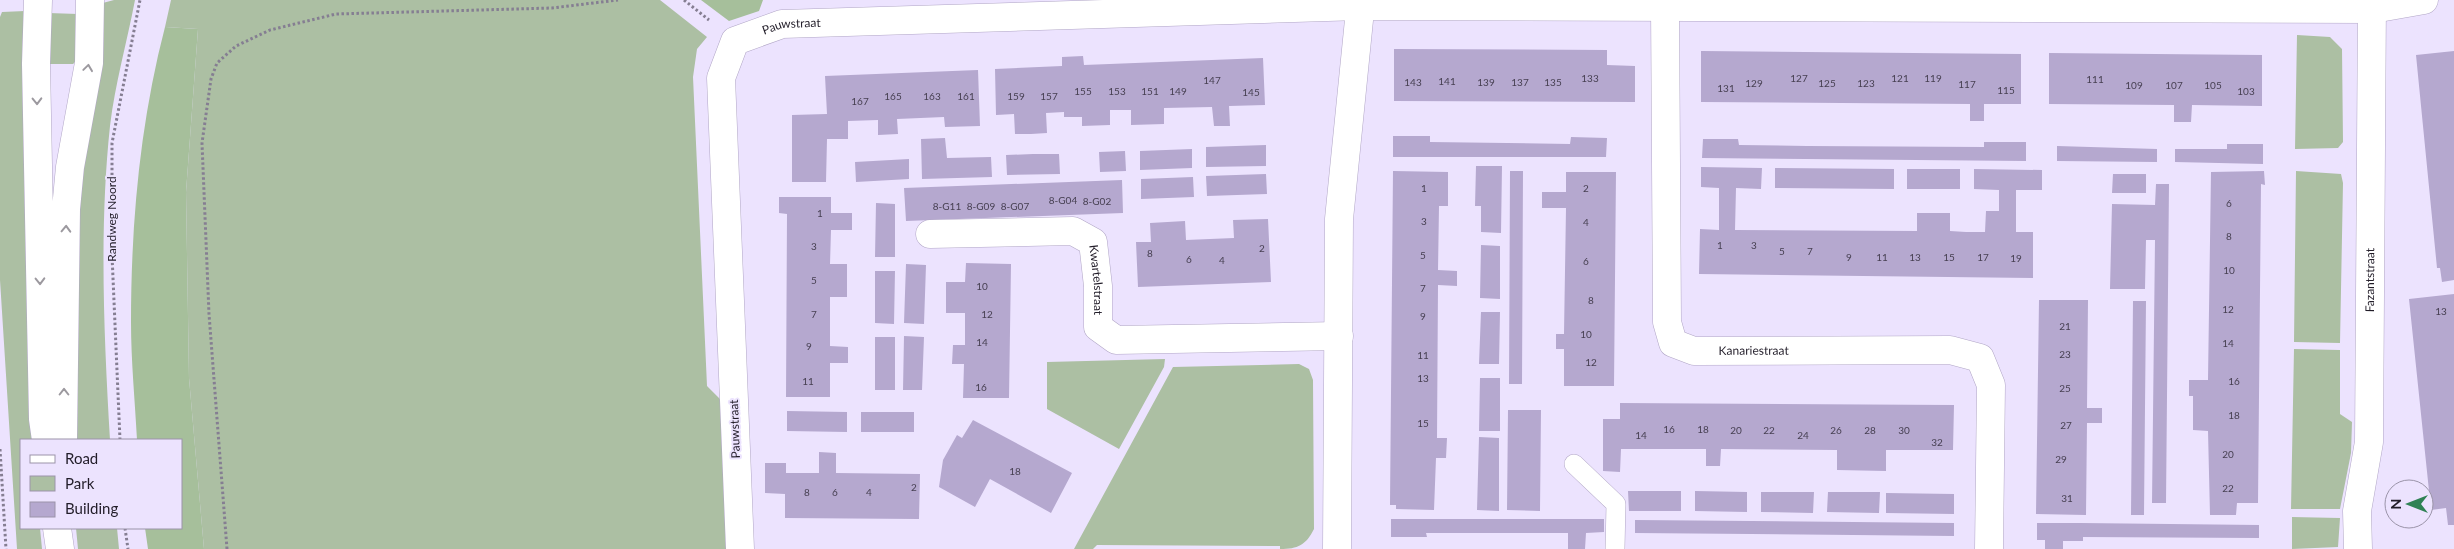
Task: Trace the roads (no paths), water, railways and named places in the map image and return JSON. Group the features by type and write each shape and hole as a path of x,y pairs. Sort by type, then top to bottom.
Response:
{"street":[{"path":"38,0 39,223 43,419 46,439"},
{"path":"63,439 66,209 70,168 89,63 90,0"},
{"path":"1336,549 1339,219 1360,3 1665,5 2372,4 2424,0"},
{"name":"Pauwstraat","path":"740,549 721,78 734,41 782,24 1360,3"},
{"name":"Fazantstraat","path":"2358,549 2357,511 2369,442 2372,4"},
{"name":"Kanariestraat","path":"1665,5 1666,322 1673,342 1694,351 1950,350 1980,358 1991,385 1989,549"},
{"name":"Kwartelstraat","path":"930,234 1073,232 1093,242 1098,286 1098,328 1116,340 1339,336"},
{"path":"59,529 60,549"}],"lane":[{"path":"1574,464 1616,504 1615,549"}]}
